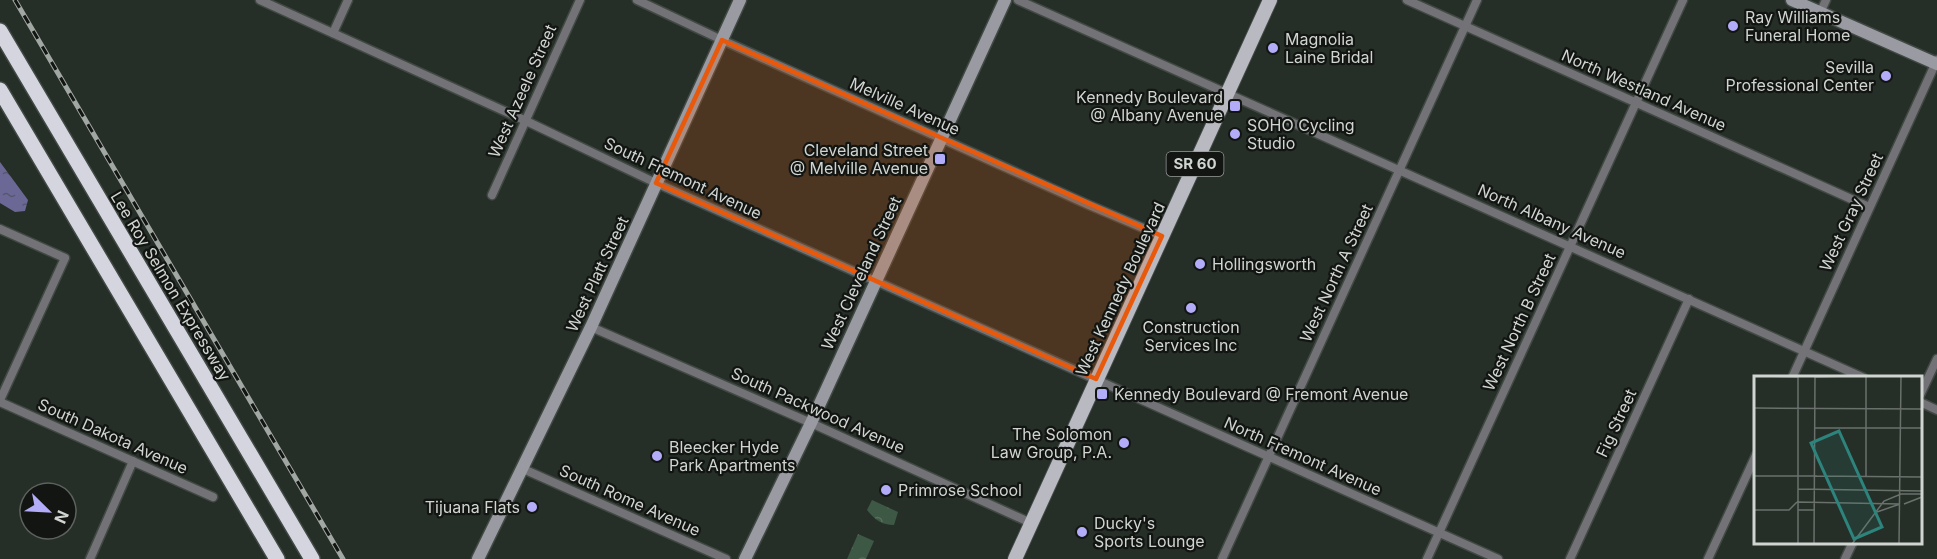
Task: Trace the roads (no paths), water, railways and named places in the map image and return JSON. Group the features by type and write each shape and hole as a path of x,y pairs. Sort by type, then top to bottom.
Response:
{"highway":[{"name":"Lee Roy Selmon Expressway","path":"0,31 312,559"},
{"path":"0,90 277,559"}],"main road":[{"name":"West Platt Street","path":"478,559 591,327 740,0"},
{"name":"West Cleveland Street","path":"745,559 811,423 1005,0"},
{"name":"West Kennedy Boulevard","path":"1015,559 1270,0"},
{"path":"1792,0 1936,63"}],"street":[{"name":"South Fremont Avenue","path":"260,0 524,120 656,183 1096,379"},
{"path":"333,33 348,0"},
{"name":"West Azeele Street","path":"492,195 580,0"},
{"name":"Melville Avenue","path":"638,0 1089,206 1162,236"},
{"name":"North Albany Avenue","path":"1018,0 1860,376"},
{"name":"North Westland Avenue","path":"1407,0 1869,207"},
{"name":"West North A Street","path":"1222,559 1478,0"},
{"name":"West North B Street","path":"1427,559 1683,0"},
{"path":"1820,13 1826,0"},
{"name":"West Gray Street","path":"1793,376 1936,63"},
{"path":"0,229 65,258 0,401"},
{"name":"Fig Street","path":"1570,559 1689,299"},
{"name":"South Packwood Avenue","path":"591,327 811,423 1031,523"},
{"path":"1922,391 1937,359"},
{"name":"North Fremont Avenue","path":"1096,379 1498,559"},
{"name":"South Dakota Avenue","path":"0,401 213,497"},
{"path":"1922,403 1937,410"},
{"path":"1708,559 1754,458"},
{"path":"90,559 133,461"},
{"name":"South Rome Avenue","path":"521,468 726,559"},
{"path":"1845,559 1852,544"}],"water":[{"path":"0,162 28,200 25,211 15,212 0,203"}],"railway":[{"path":"15,0 343,559"}],"place":[{"name":"Ray Williams Funeral Home","path":"1733,26"},
{"name":"Magnolia Laine Bridal","path":"1273,48"},
{"name":"Sevilla Professional Center","path":"1886,76"},
{"name":"Kennedy Boulevard @ Albany Avenue","path":"1235,106"},
{"name":"SOHO Cycling Studio","path":"1235,134"},
{"name":"Cleveland Street @ Melville Avenue","path":"940,159"},
{"name":"Hollingsworth","path":"1200,264"},
{"name":"Construction Services Inc","path":"1191,308"},
{"name":"Kennedy Boulevard @ Fremont Avenue","path":"1102,394"},
{"name":"The Solomon Law Group, P.A.","path":"1124,443"},
{"name":"Bleecker Hyde Park Apartments","path":"657,456"},
{"name":"Primrose School","path":"886,490"},
{"name":"Tijuana Flats","path":"532,507"},
{"name":"Ducky's Sports Lounge","path":"1082,532"}]}
